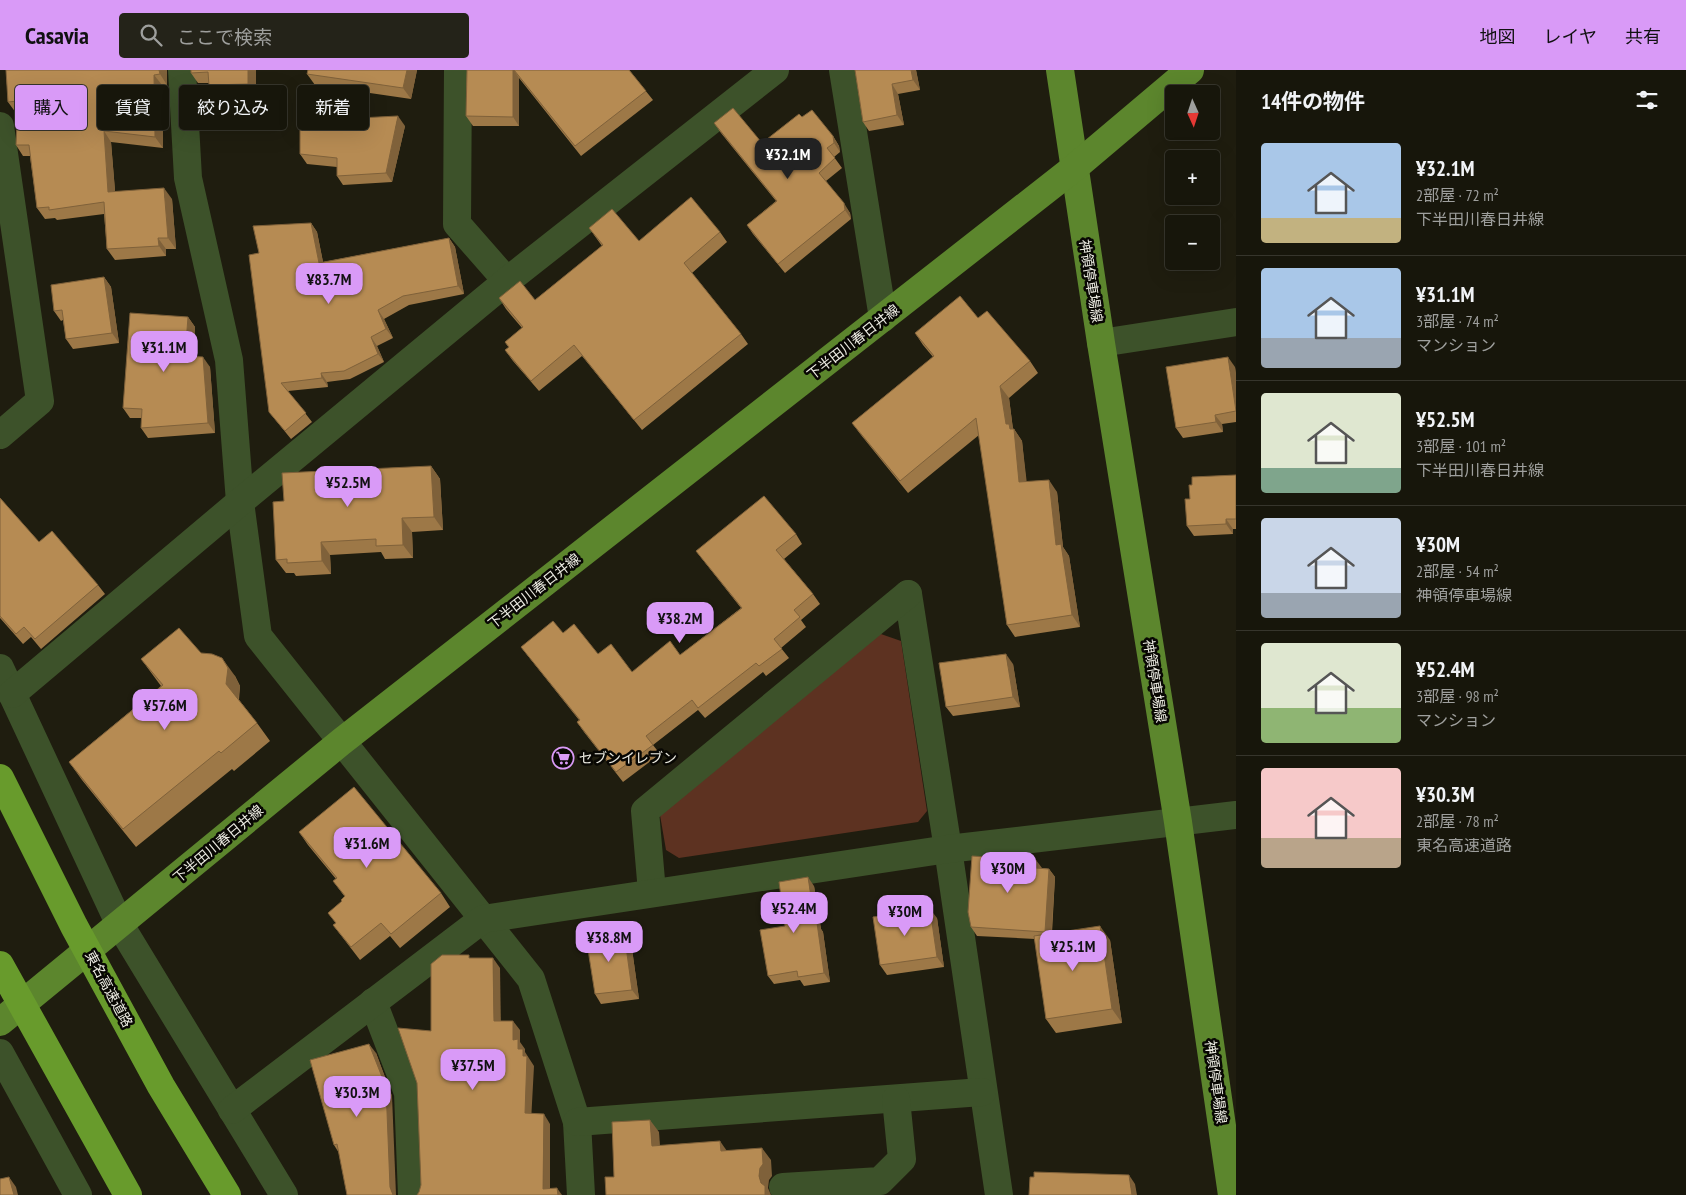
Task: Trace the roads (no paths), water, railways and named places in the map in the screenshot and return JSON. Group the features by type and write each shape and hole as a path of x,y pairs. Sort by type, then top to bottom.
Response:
{"highway":[{"name":"東名高速道路","path":"0,778 74,926 157,1078 226,1195"},
{"path":"0,965 128,1195"}],"main road":[{"name":"神領停車場線","path":"1060,70 1101,343 1178,822 1232,1195"},
{"name":"下半田川春日井線","path":"0,1022 341,742 1074,168 1190,70"}],"street":[{"path":"182,70 188,178 229,360 240,502 258,636 531,979 577,1122 581,1195"},
{"path":"458,70 456,224 507,281"},
{"path":"12,694 507,281 776,70"},
{"path":"843,70 883,318"},
{"path":"0,126 40,401 0,435"},
{"path":"1101,343 1236,322"},
{"path":"652,892 645,811 908,594 948,848 982,1092 999,1195"},
{"path":"0,668 120,925 284,1195"},
{"path":"232,1110 483,919 948,848 1236,814"},
{"path":"373,1002 408,1093 412,1195"},
{"path":"0,1053 78,1195"},
{"path":"577,1122 982,1092"},
{"path":"784,1188 880,1181 902,1159 896,1099"}],"place":[{"name":"セブンイレブン","path":"563,758"}]}
